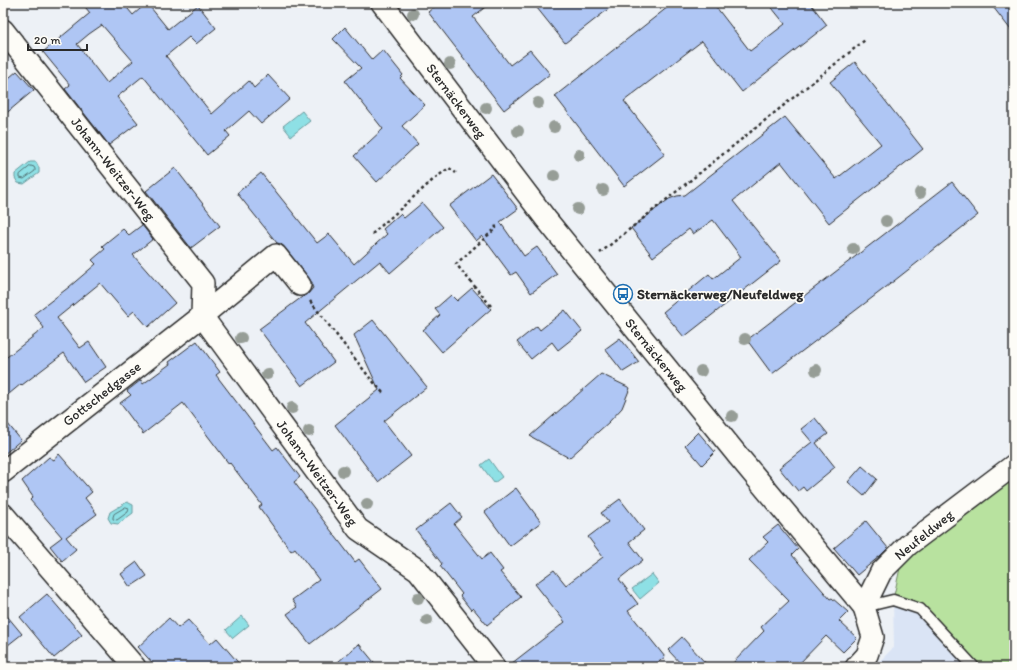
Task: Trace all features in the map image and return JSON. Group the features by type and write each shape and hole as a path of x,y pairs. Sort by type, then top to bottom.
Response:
{"street":[{"name":"Sternäckerweg","path":"382,3 546,219 738,457 864,607"},
{"name":"Johann-Weitzer-Weg","path":"3,30 204,283 202,316 358,529 418,570 494,667"},
{"path":"202,316 276,255 300,285"},
{"name":"Gottschedgasse","path":"3,472 202,316"},
{"name":"Neufeldweg","path":"864,607 881,572 908,544 1014,465"},
{"path":"3,514 135,667"},
{"path":"856,667 867,656 873,637 864,607"}],"lane":[{"path":"864,607 893,600 920,609 974,667"}],"path":[{"path":"584,266 865,40"},
{"path":"372,234 434,179 449,168 456,173"},
{"path":"491,306 456,264 496,228 495,223"},
{"path":"300,285 303,292 384,394"}],"shaded area":[{"path":"900,568 1014,667 874,667 894,647 893,600"}],"green space":[{"path":"1014,474 1014,667 971,667 921,609 893,600 900,568 912,548"}],"water":[{"path":"302,111 310,121 291,136 283,126"},
{"path":"30,162 36,162 39,168 39,173 24,184 18,183 15,178 15,174"},
{"path":"489,459 502,477 494,483 481,465"},
{"path":"127,502 133,505 133,513 118,524 111,523 108,518 110,512"},
{"path":"652,574 659,583 640,599 632,589"},
{"path":"242,616 249,625 233,638 226,630"}],"building":[{"path":"82,3 123,3 133,15 147,3 168,29 198,5 216,28 196,44 189,37 166,56 212,114 249,81 254,88 268,75 290,99 261,124 249,111 226,131 230,136 207,155 143,76 117,97 138,123 109,145 65,89 70,85 43,52 90,13","holes":["102,25 133,61 107,83 77,44"]},
{"path":"439,3 490,3 473,17 510,65 530,50 550,74 504,110 428,12"},
{"path":"533,3 616,3 565,43"},
{"path":"673,3 713,3 750,51 785,24 768,3 810,3 827,25 742,92 702,41 624,101 665,154 624,186 555,96"},
{"path":"990,3 1014,3 1014,34"},
{"path":"345,27 372,60 383,50 403,75 400,78 425,105 402,126 418,144 377,182 354,156 383,129 345,81 361,68 333,39"},
{"path":"855,62 923,149 829,223 781,162 733,201 781,261 684,337 663,312 709,274 713,279 741,257 713,220 693,234 689,229 653,257 631,228 669,199 685,195 785,117 836,179 881,144 830,82"},
{"path":"17,71 34,90 3,116 3,83"},
{"path":"175,168 220,226 191,248 146,191"},
{"path":"261,173 317,243 329,234 354,264 387,234 383,229 400,214 404,218 422,203 443,227 390,273 380,261 305,323 334,362 302,386 259,329 302,297 307,295 313,288 309,278 285,248 281,244 277,243 237,193"},
{"path":"491,174 518,209 500,222 524,256 537,247 557,274 531,293 516,272 511,275 482,236 476,241 449,206"},
{"path":"952,182 978,215 772,374 747,340"},
{"path":"142,225 153,239 133,255 175,303 148,327 134,311 128,316 100,283 57,318 80,348 89,342 106,367 84,382 64,353 3,399 3,360 44,328 34,314 96,264 92,260 105,249 102,246 123,229 129,235"},
{"path":"472,288 491,309 442,352 423,330 440,315 435,309 451,295 457,301"},
{"path":"565,310 582,331 558,350 552,342 531,359 517,342 537,326 540,330"},
{"path":"373,320 427,387 384,421 411,456 378,482 335,425 379,390 354,335"},
{"path":"620,338 639,362 623,372 605,349"},
{"path":"197,341 220,372 216,375 273,450 277,447 300,477 294,482 355,562 359,559 382,589 310,644 287,614 297,607 292,600 319,580 295,548 291,551 259,507 262,505 183,403 143,434 120,403 131,395 127,391 141,380 143,384"},
{"path":"601,374 630,388 622,408 609,422 569,458 530,436"},
{"path":"3,418 21,440 3,455"},
{"path":"815,418 828,434 816,443 835,467 806,491 803,487 798,491 779,468 812,442 801,429"},
{"path":"698,432 715,452 702,465 685,445"},
{"path":"59,454 92,492 85,498 97,514 66,537 76,549 62,561 50,546 62,537 30,500 33,497 22,481 49,457 54,460"},
{"path":"862,466 877,479 864,496 848,482"},
{"path":"516,488 541,522 510,546 485,512"},
{"path":"620,499 644,530 629,542 643,560 619,579 638,604 628,611 665,657 652,667 507,667 565,622 535,584 554,570 566,585 603,557 588,537 608,522 601,513"},
{"path":"451,503 462,517 454,524 482,559 490,553 503,570 500,572 521,597 487,625 473,608 471,610 460,596 462,594 440,566 442,564 416,530"},
{"path":"866,521 888,548 857,575 834,548"},
{"path":"778,525 798,549 792,555 830,599 832,598 848,612 839,621 857,638 843,652 826,636 796,667 729,667 764,631 761,627 789,601 749,560 768,542 763,537"},
{"path":"137,562 147,576 130,587 121,574"},
{"path":"47,594 82,635 54,658 20,617"},
{"path":"3,611 22,634 3,649"},
{"path":"169,618 178,628 188,620 210,644 217,638 242,667 156,667 138,647"},
{"path":"682,637 709,667 684,667 668,650"},
{"path":"359,644 378,667 332,667"}],"place":[{"name":"Sternäckerweg/Neufeldweg","path":"623,294"}]}
